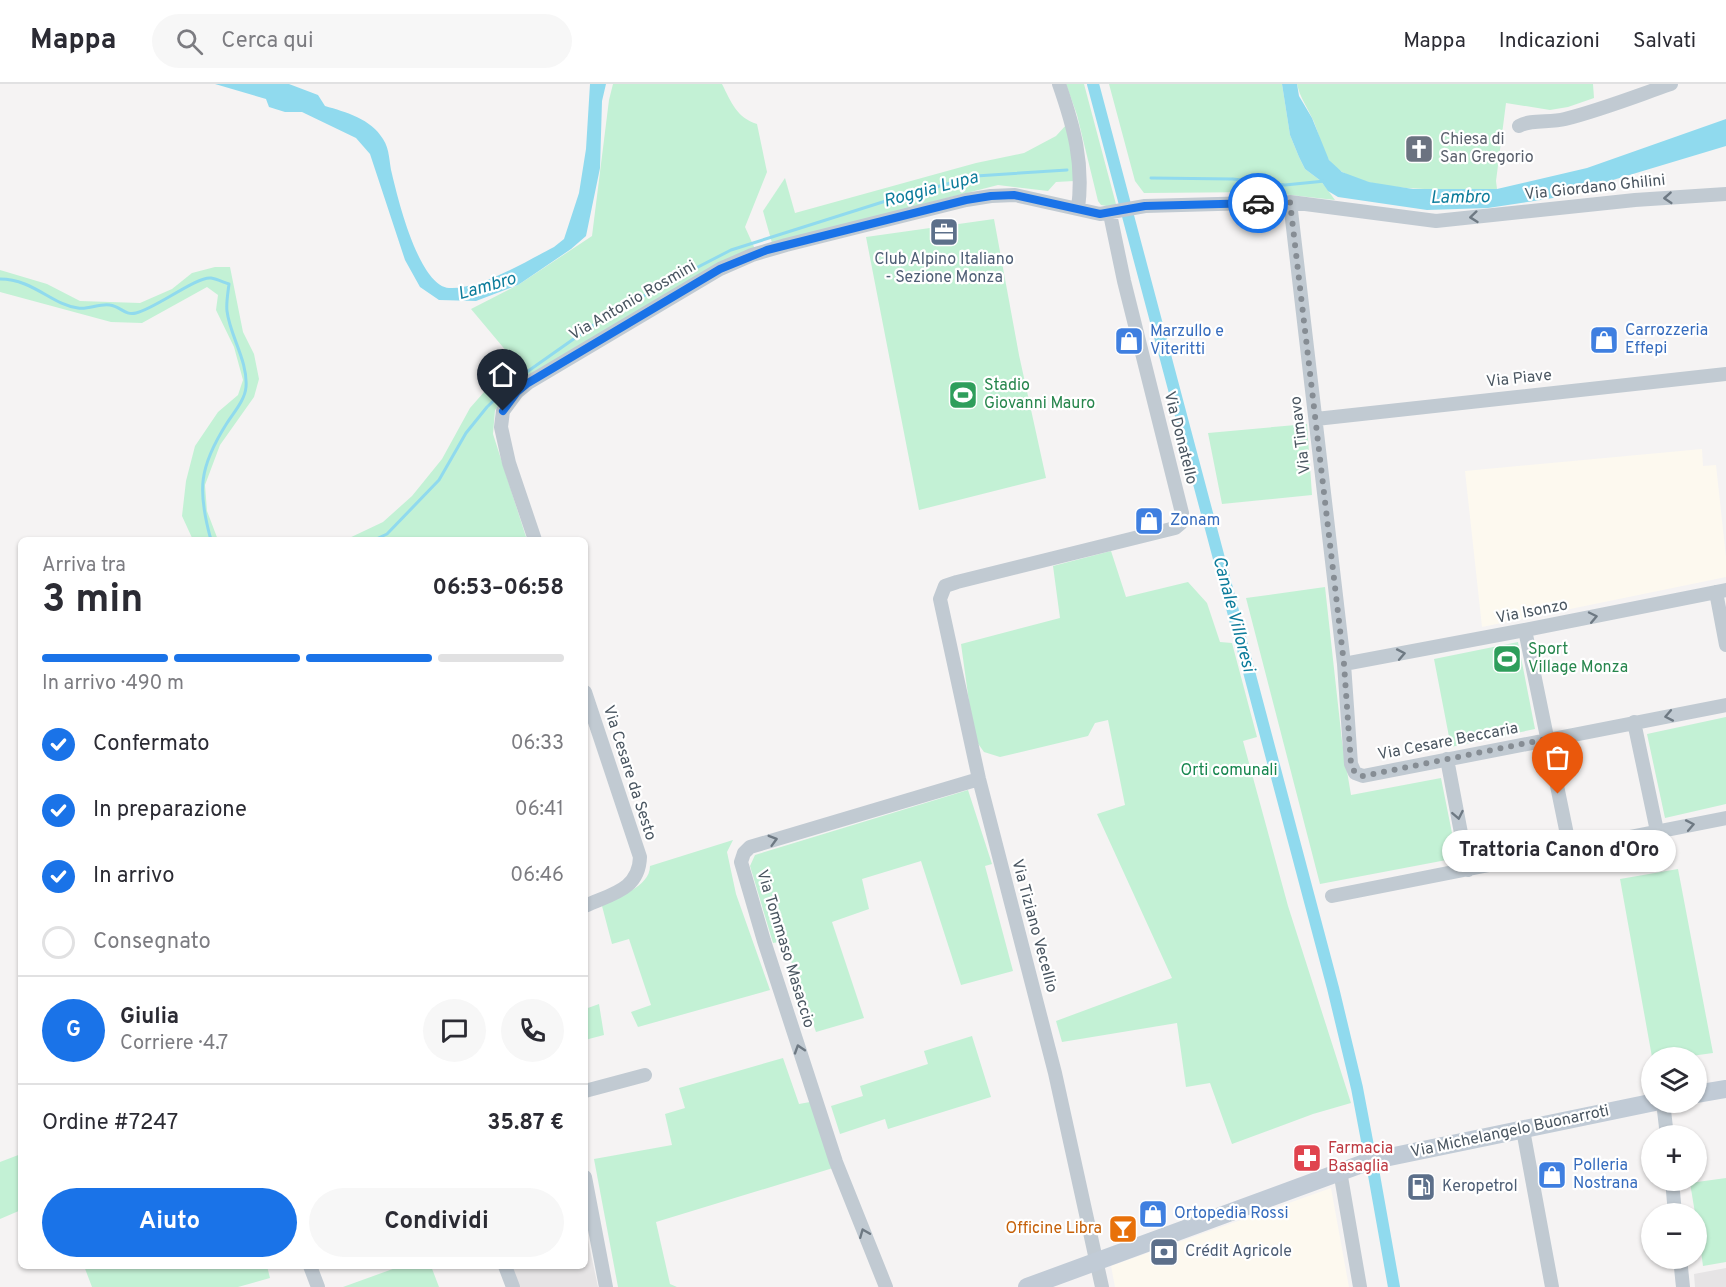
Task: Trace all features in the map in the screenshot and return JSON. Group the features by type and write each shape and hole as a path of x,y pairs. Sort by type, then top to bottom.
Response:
{"street":[{"path":"1059,84 1070,116 1080,163 1081,185 1078,209"},
{"path":"1519,126 1524,123 1546,123 1572,118 1671,84"},
{"name":"Via Giordano Ghilini","path":"1115,212 1137,207 1290,202 1436,221 1635,200 1726,194"},
{"name":"Via Antonio Rosmini","path":"534,537 509,463 501,427 503,411 517,392 553,367 720,269 767,250 966,200 991,196 1014,195 1100,214 1115,212"},
{"name":"Via Timavo","path":"1290,202 1344,664"},
{"name":"Via Donatello","path":"940,599 945,586 957,582 1175,528 1181,523 1182,513 1124,281 1115,212"},
{"name":"Via Piave","path":"1316,419 1726,374"},
{"path":"1721,591 1726,645"},
{"name":"Via Isonzo","path":"1344,664 1721,591"},
{"name":"Via Tiziano Vecellio","path":"940,599 979,779 1041,1014 1102,1287"},
{"path":"1526,630 1570,849"},
{"name":"Via Cesare Beccaria","path":"1344,664 1351,764 1355,773 1363,776 1726,705"},
{"name":"Via Cesare da Sesto","path":"588,701 640,857 639,868 631,883 588,904"},
{"path":"1634,722 1657,831"},
{"path":"1447,759 1468,870"},
{"name":"Via Tommaso Masaccio","path":"886,1287 836,1162 760,930 741,862 744,853 750,847 979,779"},
{"path":"1332,896 1726,818"},
{"path":"588,1090 645,1075"},
{"path":"1707,1092 1726,1089"},
{"name":"Via Michelangelo Buonarroti","path":"1027,1287 1370,1161 1641,1105"},
{"path":"1523,1130 1552,1287"},
{"path":"1340,1171 1360,1287"},
{"path":"588,1192 606,1287"},
{"path":"311,1269 318,1287"},
{"path":"506,1269 513,1287"},
{"path":"1681,1269 1683,1287"}],"shaded area":[{"path":"1702,449 1703,466 1716,465 1726,577 1482,627 1465,471"},
{"path":"1331,1188 1349,1287 1115,1287 1111,1266"},
{"path":"588,1240 598,1287 519,1287 513,1269 588,1269"},
{"path":"1726,1268 1726,1287 1695,1287 1694,1274"}],"green space":[{"path":"613,84 722,84 732,103 744,118 757,124 767,172 745,227 755,249 522,382 495,410 493,434 526,537 351,537 383,522 412,496 442,459 470,408 513,359 471,309 518,285 592,236"},
{"path":"1066,84 1084,84 1117,208 1101,205 1098,201 1077,115"},
{"path":"1109,84 1282,84 1290,135 1299,157 1305,169 1321,181 1335,200 1263,192 1144,193 1135,181"},
{"path":"1297,84 1593,84 1594,98 1568,107 1550,110 1506,103 1496,181 1497,189 1407,188 1360,180 1342,172 1329,160"},
{"path":"1067,124 1074,154 1074,181 1056,182 1048,191 998,185 772,243 763,211 785,178 795,213 976,163 1024,153 1056,136"},
{"name":"Stadio Giovanni Mauro","path":"994,219 1019,355 1046,478 919,510 866,237"},
{"path":"215,267 230,267 243,332 254,354 259,379 254,397 220,445 205,485 207,511 217,537 192,537 182,516 186,481 195,446 218,412 238,395 243,380 234,347 216,310 218,295 207,287 142,323 111,322 0,292 0,270 47,284 80,301 140,303 172,289 192,273"},
{"path":"1307,424 1312,495 1222,504 1208,433"},
{"name":"Orti comunali","path":"1111,551 1126,597 1188,582 1207,603 1220,642 1232,643 1257,737 1243,741 1288,906 1351,1103 1313,1114 1232,1144 1210,1083 1186,1087 1177,1023 1062,1042 1056,1021 1172,978 1097,814 1125,805 1108,720 1095,723 1088,736 1000,757 984,752 974,738 961,644 1060,618 1053,566"},
{"path":"1325,587 1342,741 1351,795 1441,778 1457,858 1320,884 1246,598"},
{"path":"1518,642 1535,729 1451,747 1434,659"},
{"path":"1726,717 1726,804 1665,818 1647,734"},
{"path":"968,790 992,864 985,866 1013,971 961,985 921,861 862,879 869,909 832,922 864,1018 816,1032 784,941 773,943 750,866 755,855"},
{"path":"733,840 727,852 736,894 770,990 638,1027 631,1012 651,1005 629,939 612,944 602,906 639,886 649,873 650,866"},
{"path":"1678,869 1713,1053 1707,1054 1707,1047 1650,1047 1620,879"},
{"path":"599,1004 604,1035 588,1039 588,1008"},
{"path":"972,1036 991,1097 888,1129 885,1119 840,1134 831,1106 863,1096 860,1086 928,1064 924,1051"},
{"path":"783,1058 799,1104 810,1102 833,1168 656,1222 670,1284 677,1287 618,1287 594,1159 672,1145 665,1114 685,1108 679,1088"},
{"path":"18,1155 18,1211 0,1219 0,1162"},
{"path":"1726,1178 1726,1262 1707,1265 1707,1203 1693,1203 1691,1191 1707,1191 1707,1181"},
{"path":"85,1269 268,1269 270,1278 238,1287 92,1287"},
{"path":"393,1269 432,1269 439,1287 343,1287"}],"water":[{"name":"Lambro","path":"215,84 289,84 318,95 325,106 349,114 372,126 387,147 399,202 419,258 438,284 449,288 474,284 503,274 554,247 564,239 579,193 586,149 590,84 606,84 602,101 600,168 586,236 518,285 476,301 439,300 420,287 405,260 370,154 356,138 302,112 285,112 269,107 266,99"},
{"name":"Lambro","path":"1282,84 1297,84 1299,96 1312,118 1329,160 1342,172 1369,182 1413,189 1497,189 1587,168 1726,119 1726,146 1566,196 1488,208 1427,210 1338,197 1328,191 1321,181 1305,169 1299,157 1290,135"}],"waterway":[{"name":"Canale Villoresi","path":"1093,84 1333,988 1357,1088 1368,1146"},
{"name":"Roggia Lupa","path":"380,537 387,534 439,480 466,433 487,407 514,381 602,319 667,283 731,250 889,200 976,176 1067,170"},
{"name":"Roggia Lupa","path":"1151,178 1233,179 1285,185 1325,181"},
{"name":"Roggia Lupa","path":"0,279 22,283 69,306 82,308 110,305 132,314 154,306 186,287 205,279 213,278 229,284 227,311 242,358 246,387 241,401 218,439 206,466 203,493 210,537"},
{"name":"Canale Villoresi","path":"1374,1175 1394,1287"}],"way so far":[{"path":"1258,203 1290,202 1344,664 1351,764 1355,773 1363,776 1547,739 1558,794"}],"place":[{"name":"Chiesa di San Gregorio","path":"1419,149"},
{"name":"Club Alpino Italiano - Sezione Monza","path":"944,232"},
{"name":"Carrozzeria Effepi","path":"1604,340"},
{"name":"Marzullo e Viteritti","path":"1129,341"},
{"name":"Stadio Giovanni Mauro","path":"963,395"},
{"name":"Zonam","path":"1149,521"},
{"name":"Sport Village Monza","path":"1507,659"},
{"name":"Trattoria Canon d'Oro","path":"1558,794"},
{"name":"Farmacia Basaglia","path":"1307,1158"},
{"name":"Polleria Nostrana","path":"1552,1175"},
{"name":"Keropetrol","path":"1421,1187"},
{"name":"Ortopedia Rossi","path":"1153,1214"},
{"name":"Officine Libra","path":"1123,1229"},
{"name":"Crédit Agricole","path":"1164,1252"}],"route":[{"path":"503,411 517,392 553,367 720,269 767,250 966,200 991,196 1014,195 1100,214 1145,206 1258,203"}]}
